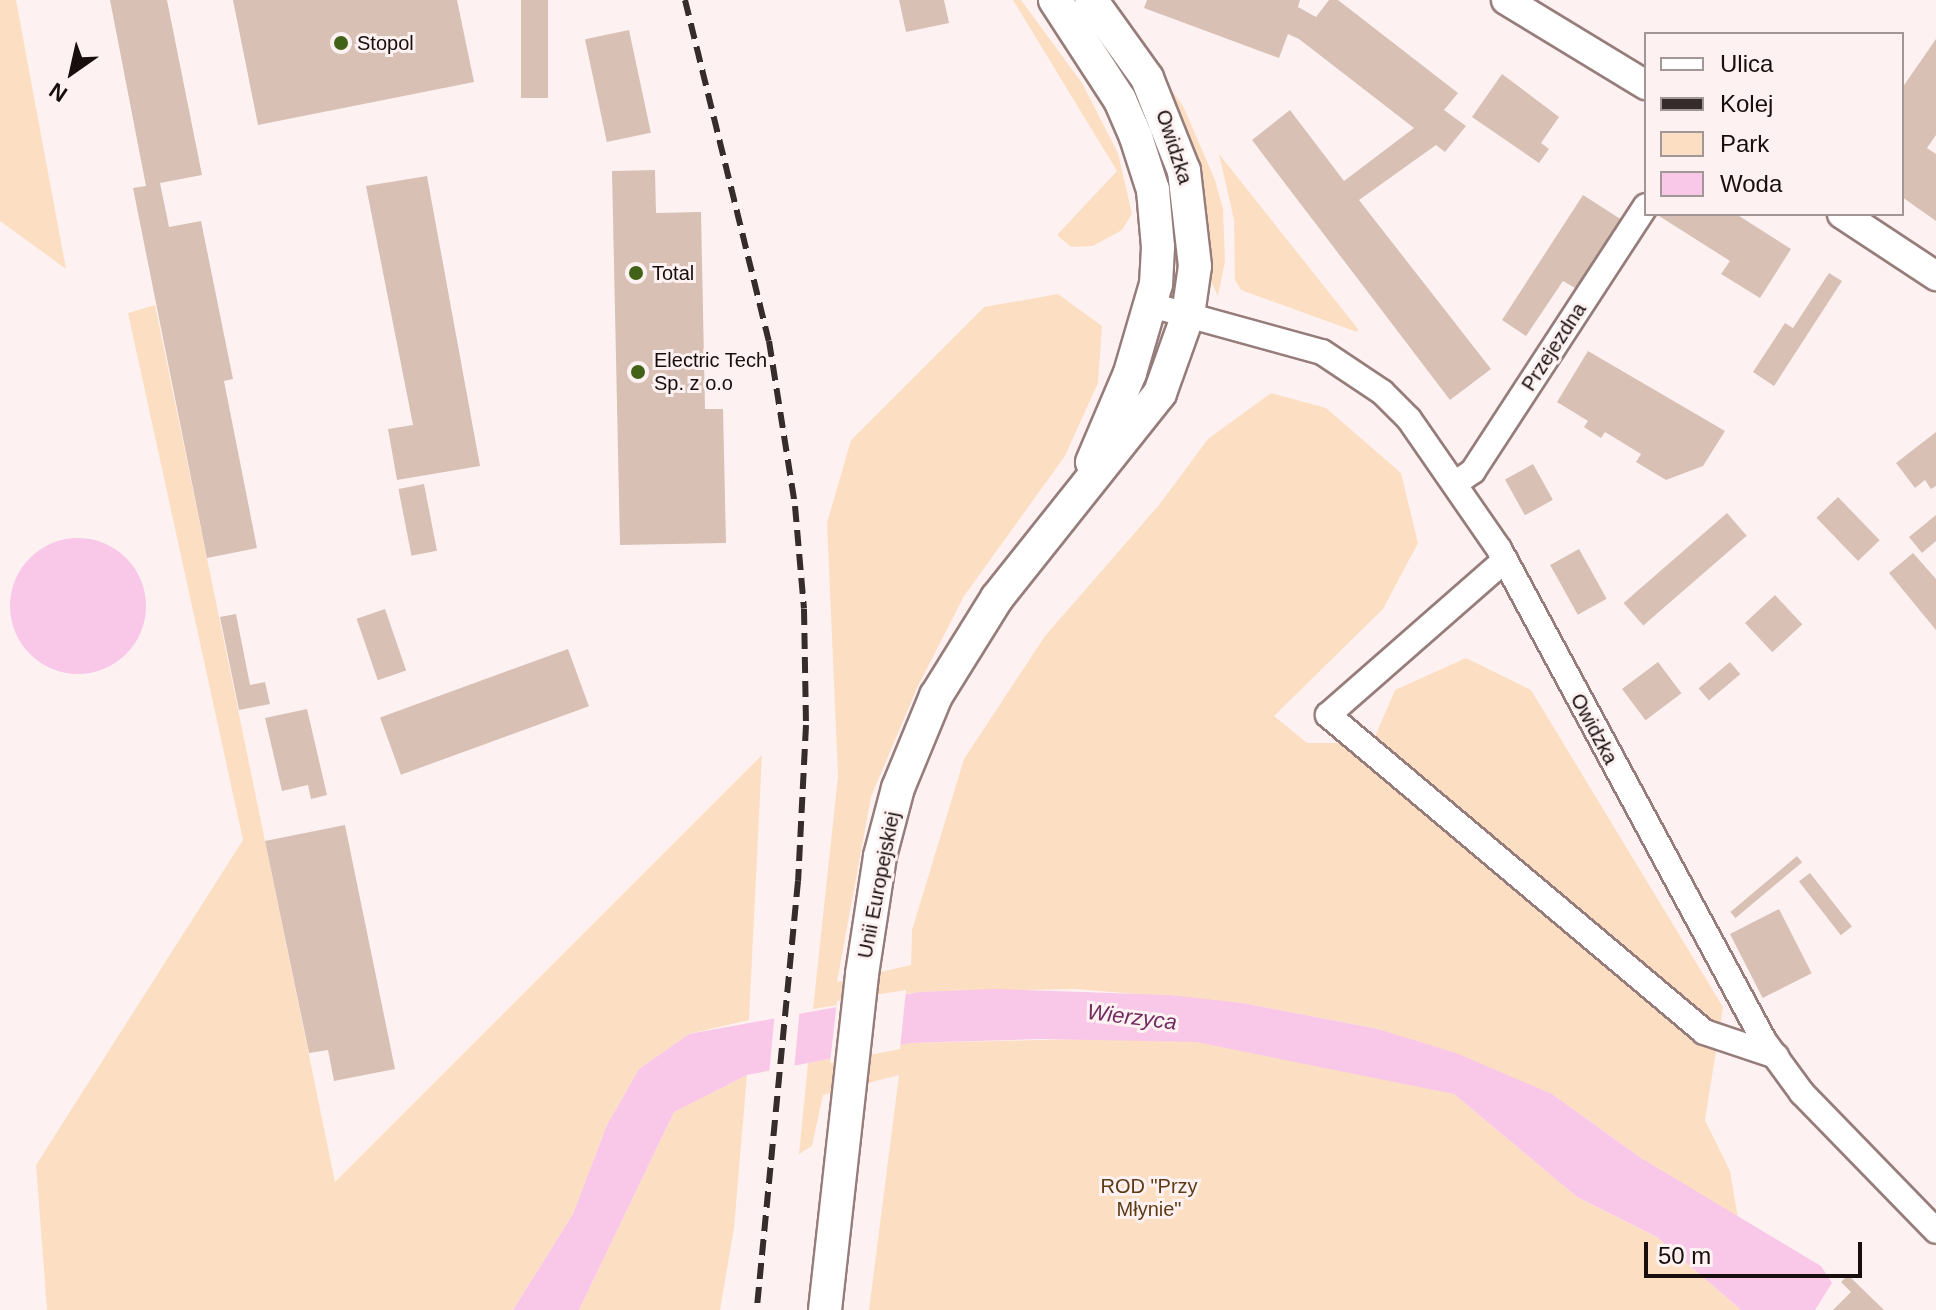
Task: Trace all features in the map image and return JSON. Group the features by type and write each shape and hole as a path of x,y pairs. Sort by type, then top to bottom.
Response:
{"main road":[{"name":"Unii Europejskiej","path":"1055,0 1120,100 1145,163 1158,247 1151,305 1104,440 1069,508"},
{"name":"Owidzka","path":"1091,0 1147,78 1184,171 1195,266 1188,315"},
{"name":"Unii Europejskiej","path":"825,1310 862,974 887,829 936,696 997,598 1160,393 1188,315"}],"street":[{"path":"1506,0 1644,84"},
{"name":"Przejezdna","path":"1456,483 1473,471 1644,209"},
{"path":"1845,216 1936,276"},
{"name":"Owidzka","path":"1151,305 1322,352 1353,370 1409,419 1456,483 1505,560 1716,958 1776,1056 1802,1093 1936,1231"},
{"path":"1505,560 1328,715 1704,1032 1776,1056"}],"green space":[{"path":"0,0 16,0 66,269 0,221"},
{"path":"1013,0 1021,0 1082,83 1118,153 1132,214 1122,230 1093,246 1071,247 1057,235 1117,171"},
{"path":"1154,65 1183,106 1215,180 1223,209 1225,261 1218,296 1207,273"},
{"path":"1219,154 1358,329 1357,332 1241,290 1235,280 1234,220"},
{"path":"1058,294 1102,326 1098,383 1065,456 964,596 917,688 871,797 837,982 911,965 912,930 964,759 1045,636 1159,505 1208,439 1271,393 1326,408 1401,473 1418,543 1383,609 1274,716 1307,743 1345,743 1364,762 1395,690 1466,658 1531,690 1723,1007 1705,1120 1730,1171 1738,1218 1641,1158 1552,1094 1378,1029 1242,1003 1076,989 919,992 813,1009 838,776 827,523 851,440 984,307"},
{"path":"155,305 335,1182 762,755 749,1020 689,1034 639,1069 607,1125 573,1214 513,1310 47,1310 36,1165 243,840 128,313"},
{"name":"ROD \"Przy Młynie\"","path":"1130,1038 1196,1042 1298,1059 1454,1094 1577,1197 1657,1237 1741,1310 869,1310 899,1075 823,1095 812,1146 799,1154 808,1063 911,1043"},
{"path":"747,1075 734,1228 720,1310 579,1310 674,1112"}],"water":[{"path":"78,538 104,543 126,558 141,580 146,606 141,632 126,654 104,669 78,674 52,669 30,654 15,632 10,606 15,580 30,558 52,543"},
{"name":"Wierzyca","path":"995,989 1169,995 1242,1003 1378,1029 1456,1053 1552,1094 1641,1158 1821,1266 1832,1283 1815,1310 1741,1310 1657,1237 1577,1197 1454,1094 1196,1042 1044,1039 911,1043 747,1075 674,1112 579,1310 513,1310 573,1214 607,1125 639,1069 689,1034 919,992"}],"pier":[{"path":"906,990 900,1049 830,1063 837,1001"},
{"path":"800,1007 794,1070 769,1075 775,1011"}],"building":[{"path":"110,0 167,0 202,175 160,183 169,227 201,221 233,379 224,381 257,548 207,558 133,188 146,186"},
{"path":"233,0 457,0 474,82 258,125"},
{"path":"521,0 548,0 548,98 521,98"},
{"path":"899,0 944,0 949,23 906,32"},
{"path":"1147,0 1300,0 1298,7 1316,17 1329,0 1338,0 1458,93 1444,110 1466,126 1445,152 1436,145 1359,200 1491,369 1450,400 1252,140 1290,110 1344,181 1414,128 1299,39 1288,34 1279,58 1144,8"},
{"path":"629,30 651,133 607,142 585,39"},
{"path":"1936,39 1936,135 1927,148 1936,154 1936,221 1904,198 1904,85"},
{"path":"1502,74 1559,117 1541,143 1549,149 1539,163 1472,117"},
{"path":"655,170 656,213 701,212 705,409 723,409 726,543 620,545 612,171"},
{"path":"427,176 480,466 397,480 388,429 413,425 366,186"},
{"path":"1583,195 1622,220 1577,289 1563,281 1526,336 1502,320"},
{"path":"1659,216 1739,216 1791,249 1760,298 1721,274 1730,261"},
{"path":"1829,273 1842,281 1774,386 1753,372 1785,323 1793,328"},
{"path":"1588,351 1725,431 1703,466 1666,480 1636,462 1641,454 1605,432 1601,438 1584,427 1588,421 1557,402"},
{"path":"1936,432 1936,486 1931,489 1925,480 1915,488 1896,463"},
{"path":"1533,464 1553,500 1525,515 1505,480"},
{"path":"424,484 437,551 411,556 398,489"},
{"path":"1838,497 1880,540 1858,561 1816,518"},
{"path":"1727,513 1747,536 1643,626 1624,603"},
{"path":"1936,515 1936,541 1922,553 1909,537"},
{"path":"1579,549 1607,599 1578,615 1550,565"},
{"path":"1913,553 1936,579 1936,630 1889,573"},
{"path":"1775,595 1802,624 1772,652 1745,623"},
{"path":"385,609 406,670 378,680 357,619"},
{"path":"236,614 250,685 265,682 270,704 239,710 220,617"},
{"path":"568,649 589,706 401,775 380,717"},
{"path":"1658,662 1681,693 1646,720 1622,689"},
{"path":"1730,662 1740,674 1709,701 1699,688"},
{"path":"307,709 327,795 311,799 308,785 282,791 265,718"},
{"path":"345,825 395,1069 334,1081 328,1050 309,1053 265,841"},
{"path":"1797,856 1802,862 1735,918 1730,912"},
{"path":"1810,873 1852,927 1841,935 1799,882"},
{"path":"1779,909 1812,973 1763,998 1730,934"},
{"path":"1848,1275 1884,1310 1833,1310 1851,1292 1841,1282"}],"railway":[{"path":"685,0 769,341 795,506 804,609 806,725 798,881 757,1310"}],"place":[{"name":"Stopol","path":"341,43"},
{"name":"Total","path":"636,273"},
{"name":"Electric Tech Sp. z o.o","path":"638,372"}]}
